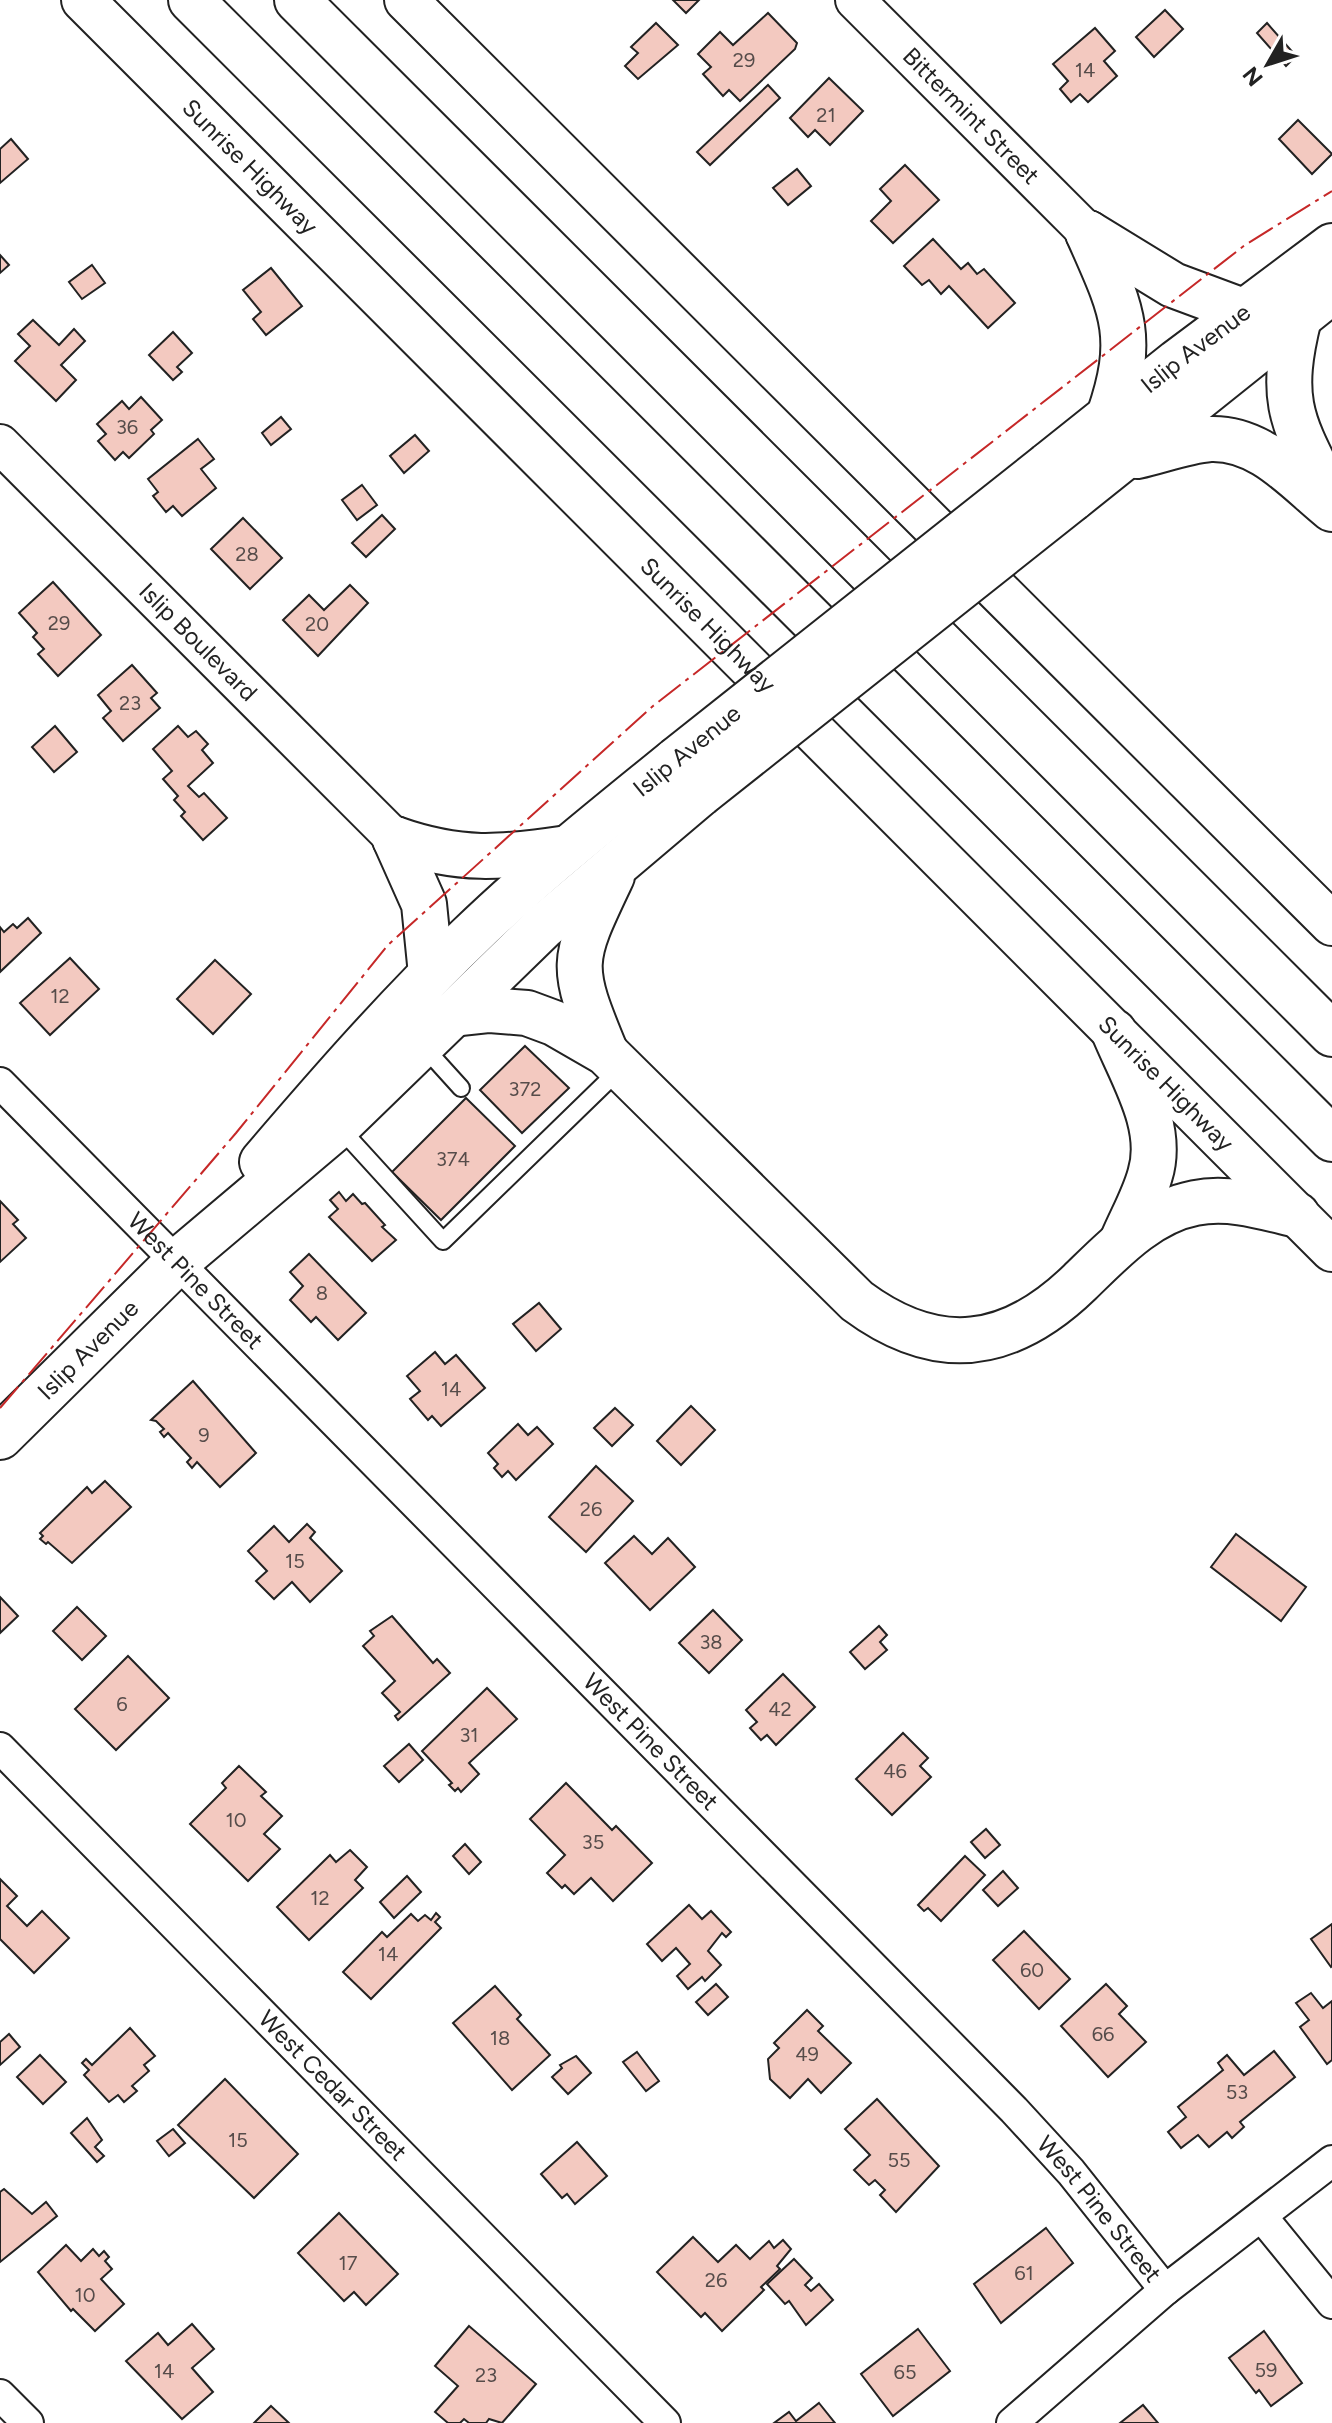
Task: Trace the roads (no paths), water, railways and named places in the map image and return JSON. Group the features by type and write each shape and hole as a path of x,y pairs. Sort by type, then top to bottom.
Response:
{"main road":[{"name":"Sunrise Highway","path":"83,0 1332,1250"},
{"path":"191,0 1332,1139"},
{"path":"297,0 1332,1034"},
{"path":"406,0 1332,924"},
{"path":"1088,233 1173,285 1243,311"},
{"path":"1088,233 1123,321 1125,358 1109,416"},
{"name":"Islip Avenue","path":"178,1261 315,1101 431,974 568,848 688,777 1060,482 1109,416 1332,246"},
{"path":"1315,305 1289,359 1288,398 1301,438 1332,501"},
{"name":"Islip Avenue","path":"1060,482 1123,460 1315,305"},
{"path":"1123,460 1208,439 1240,442 1271,459 1332,509"},
{"name":"Islip Avenue","path":"0,1437 178,1261 338,1126 619,859 688,777"},
{"path":"395,839 442,854 478,859 568,848"},
{"path":"395,839 424,904 431,974"},
{"path":"614,1060 583,997 578,967 585,932 619,859"},
{"path":"453,1014 490,1010 527,1013 554,1023 614,1060 857,1301 923,1337 981,1340 1015,1330 1049,1309 1123,1239 1161,1216 1194,1203 1228,1201 1297,1215"},
{"path":"1114,1032 1148,1113 1154,1152 1151,1174 1123,1239"}],"street":[{"name":"Bittermint Street","path":"855,0 1088,233"},
{"name":"Islip Boulevard","path":"0,444 395,839"},
{"name":"West Pine Street","path":"0,1083 1024,2120 1090,2194 1165,2290"},
{"name":"West Cedar Street","path":"0,1748 665,2423"},
{"path":"1012,2423 1165,2290 1332,2161"},
{"path":"1262,2217 1332,2303"},
{"path":"0,2395 28,2423"}],"lane":[{"path":"422,1044 461,1088"},
{"path":"338,1126 443,1241 614,1060"}]}
